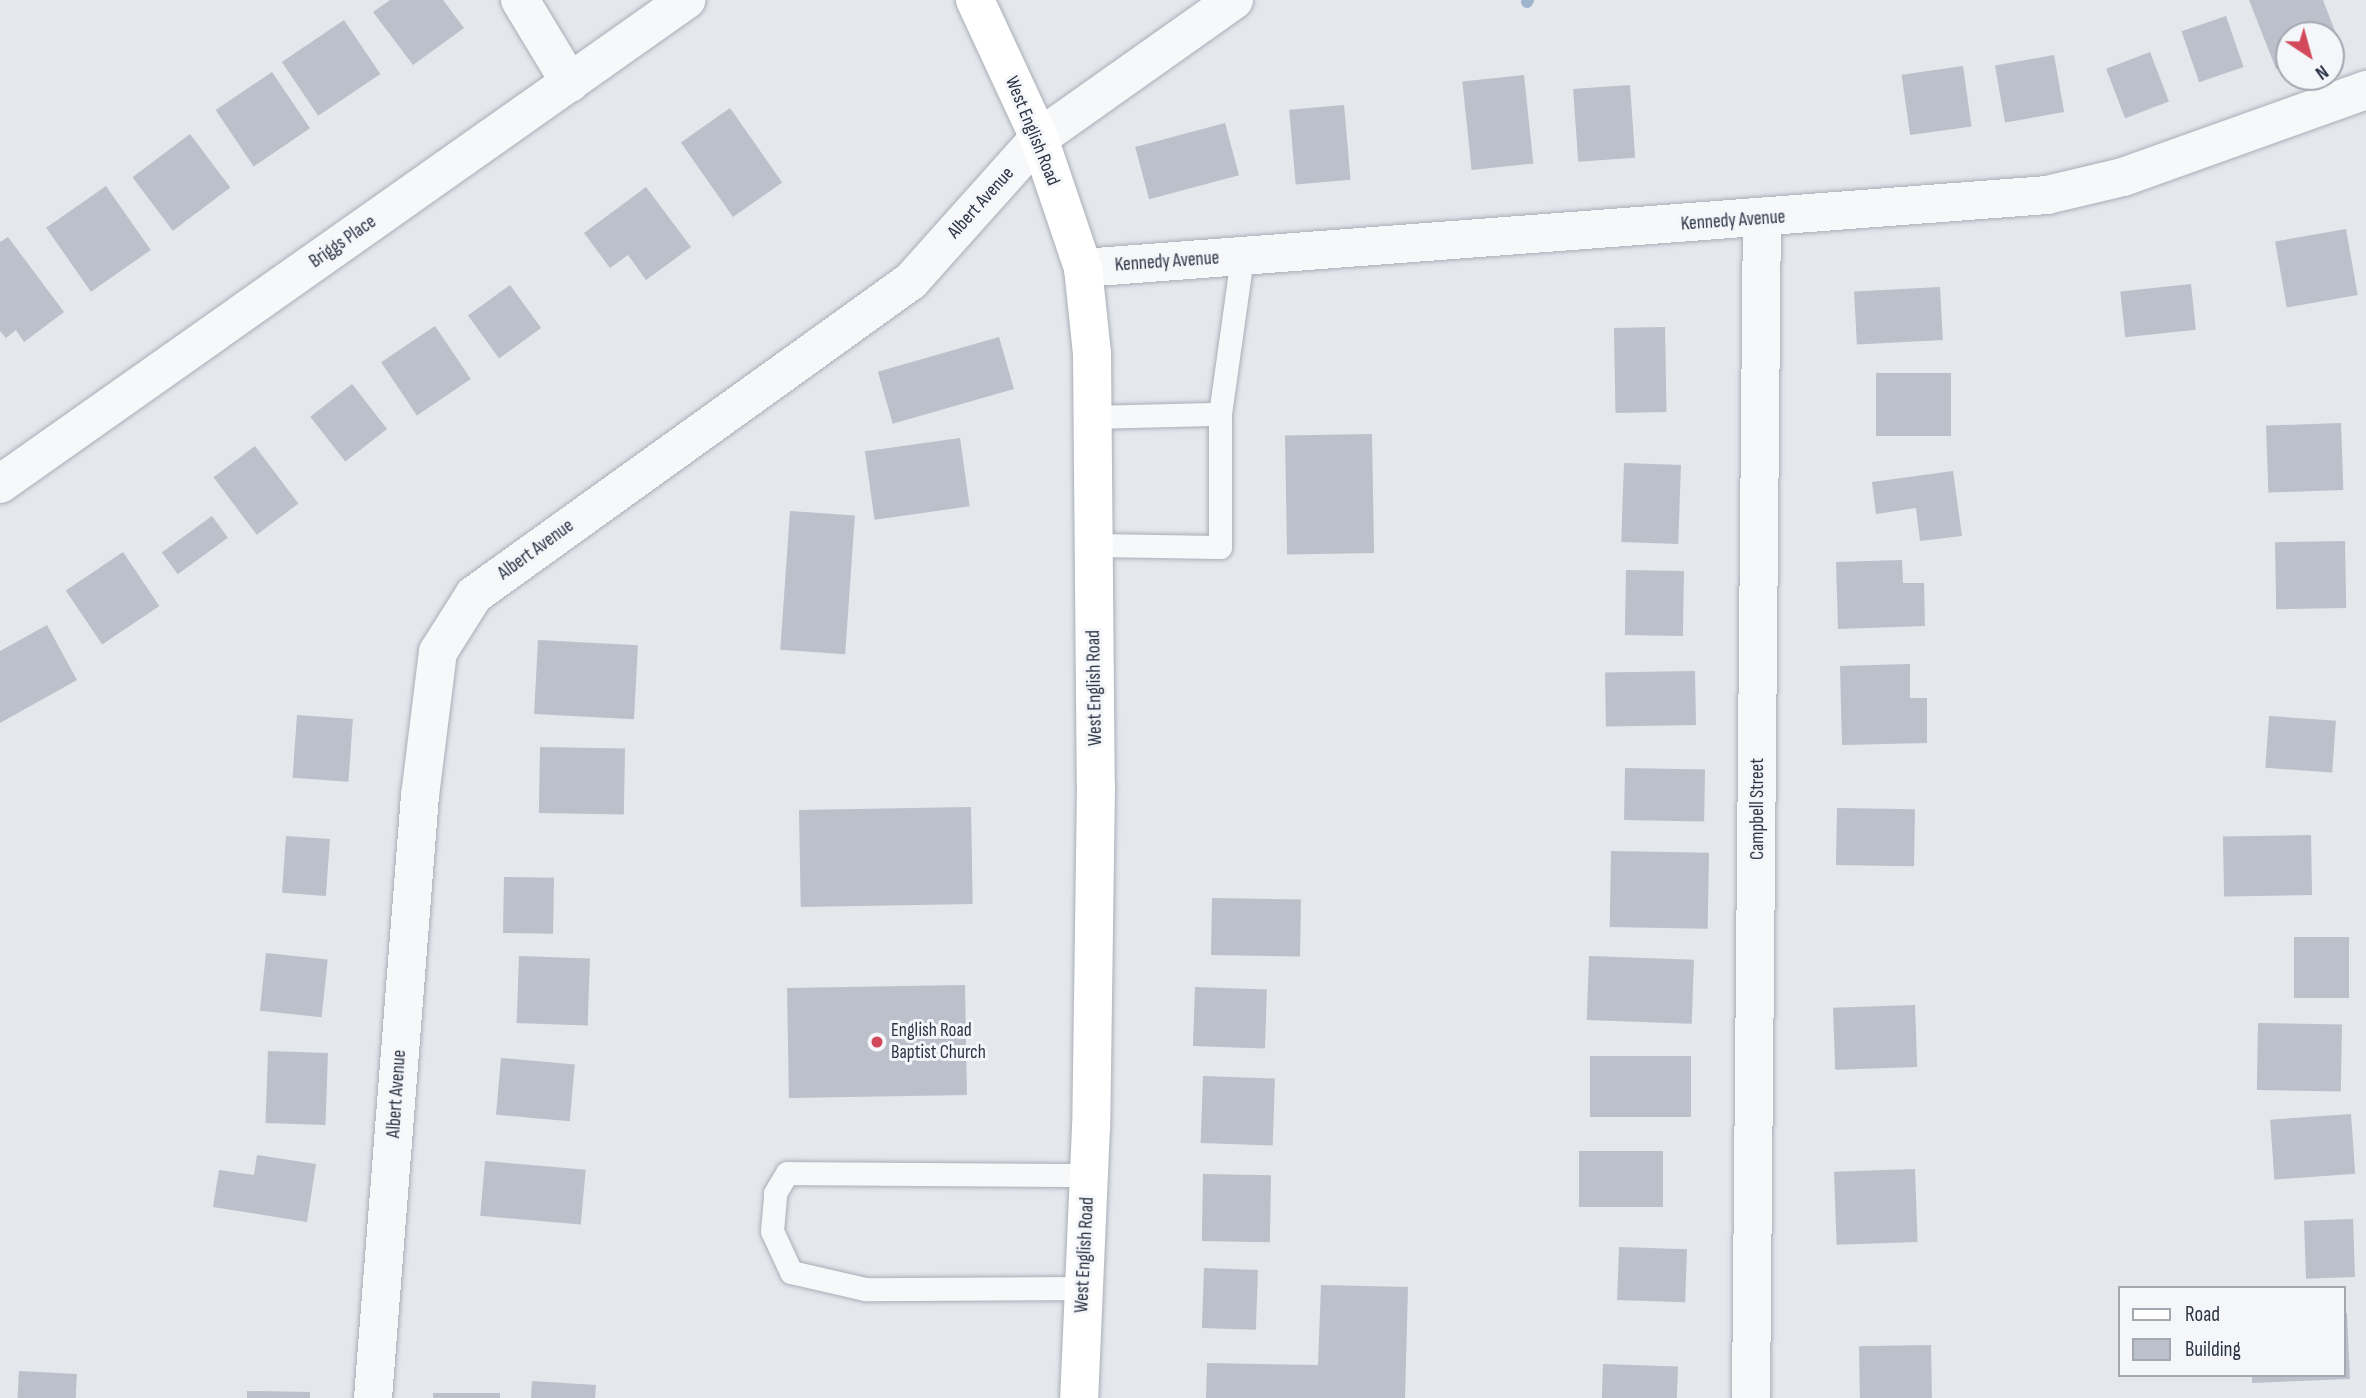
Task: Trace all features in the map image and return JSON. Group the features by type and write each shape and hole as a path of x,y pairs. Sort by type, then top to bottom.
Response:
{"main road":[{"name":"West English Road","path":"975,0 1039,138 1083,268 1093,353 1096,785 1089,1175 1079,1398"}],"street":[{"path":"520,0 570,83"},
{"name":"Briggs Place","path":"0,484 686,0"},
{"name":"Albert Avenue","path":"373,1398 420,796 438,652 474,595 911,281 1039,138 1234,0"},
{"name":"Kennedy Avenue","path":"1083,268 1762,219 2047,195 2123,177 2366,90"},
{"name":"Campbell Street","path":"1751,1398 1762,219"}],"lane":[{"path":"1094,545 1220,547 1220,414 1242,257"},
{"path":"1093,417 1220,414"},
{"path":"1083,1289 865,1289 791,1272 772,1231 775,1193 787,1172 1089,1175"}],"building":[{"path":"390,0 443,0 464,28 413,65 373,12"},
{"path":"2249,0 2323,0 2331,21 2275,21 2275,66"},
{"path":"2226,16 2244,67 2199,82 2182,31"},
{"path":"344,20 380,74 318,116 282,62"},
{"path":"2150,52 2169,101 2125,118 2106,69"},
{"path":"2054,55 2064,112 2005,123 1995,65"},
{"path":"1963,66 1971,126 1910,135 1902,75"},
{"path":"272,72 310,128 254,166 216,110"},
{"path":"1524,75 1533,164 1472,170 1462,81"},
{"path":"1630,85 1635,158 1578,162 1573,89"},
{"path":"1344,105 1351,180 1296,185 1289,110"},
{"path":"730,108 782,183 733,217 681,142"},
{"path":"1225,123 1239,175 1149,199 1135,147"},
{"path":"190,134 230,188 173,231 132,177"},
{"path":"106,186 151,250 91,292 46,228"},
{"path":"646,187 691,247 646,280 628,255 610,268 584,233"},
{"path":"2346,229 2358,295 2287,307 2275,242"},
{"path":"8,237 64,312 24,342 16,330 6,338 0,331 0,242"},
{"path":"2191,284 2196,330 2125,337 2120,291"},
{"path":"510,285 541,328 499,358 468,316"},
{"path":"1940,287 1943,340 1857,344 1854,292"},
{"path":"435,326 471,379 417,415 381,362"},
{"path":"1665,327 1666,412 1615,413 1614,328"},
{"path":"999,337 1014,389 893,424 878,372"},
{"path":"1876,373 1951,373 1951,436 1876,436"},
{"path":"352,384 387,429 345,462 310,417"},
{"path":"2341,423 2343,490 2268,493 2266,426"},
{"path":"1372,434 1374,553 1287,555 1285,436"},
{"path":"960,438 970,506 875,520 865,451"},
{"path":"255,446 298,504 257,535 213,477"},
{"path":"1624,463 1681,465 1678,544 1621,542"},
{"path":"1953,471 1962,536 1920,541 1916,508 1876,514 1872,482"},
{"path":"790,511 855,516 845,654 780,650"},
{"path":"212,516 228,538 178,574 162,552"},
{"path":"2345,541 2346,608 2276,609 2275,542"},
{"path":"123,552 159,606 102,644 66,591"},
{"path":"1902,560 1903,583 1924,583 1925,626 1838,629 1836,562"},
{"path":"1626,570 1684,571 1683,636 1625,635"},
{"path":"47,625 77,680 0,723 0,651"},
{"path":"538,640 638,645 634,719 534,714"},
{"path":"1910,664 1910,698 1927,698 1927,743 1842,745 1840,666"},
{"path":"1695,671 1696,725 1606,727 1605,673"},
{"path":"297,715 353,719 348,782 293,778"},
{"path":"2269,716 2336,721 2332,773 2265,768"},
{"path":"540,747 625,748 624,814 539,813"},
{"path":"1625,768 1705,769 1704,821 1624,820"},
{"path":"971,807 973,904 801,907 799,810"},
{"path":"1837,808 1915,809 1914,866 1836,865"},
{"path":"2311,835 2312,895 2224,897 2223,837"},
{"path":"286,836 330,839 326,896 282,893"},
{"path":"1611,851 1709,853 1708,929 1610,927"},
{"path":"504,877 554,878 553,934 503,933"},
{"path":"1212,898 1301,900 1300,957 1211,955"},
{"path":"2294,937 2349,937 2349,998 2294,998"},
{"path":"266,953 328,959 322,1017 260,1011"},
{"path":"519,956 590,958 588,1025 517,1023"},
{"path":"1589,956 1694,960 1692,1024 1587,1020"},
{"name":"English Road Baptist Church","path":"965,985 967,1095 789,1098 787,988"},
{"path":"1195,987 1267,990 1265,1048 1193,1046"},
{"path":"1915,1005 1917,1067 1835,1070 1833,1008"},
{"path":"2258,1023 2342,1024 2341,1091 2257,1090"},
{"path":"268,1051 328,1053 325,1125 265,1123"},
{"path":"1590,1056 1691,1056 1691,1117 1590,1117"},
{"path":"501,1058 575,1064 570,1121 496,1115"},
{"path":"1203,1076 1275,1079 1273,1145 1201,1143"},
{"path":"2351,1114 2355,1174 2274,1180 2270,1120"},
{"path":"1579,1151 1663,1151 1663,1207 1579,1207"},
{"path":"257,1155 316,1164 307,1222 213,1207 219,1170 254,1175"},
{"path":"485,1161 586,1170 581,1225 480,1216"},
{"path":"1915,1169 1918,1242 1837,1245 1834,1172"},
{"path":"1203,1174 1271,1175 1270,1242 1202,1241"},
{"path":"2353,1219 2355,1277 2306,1279 2304,1221"},
{"path":"1619,1247 1687,1249 1685,1302 1617,1300"},
{"path":"1204,1268 1258,1270 1256,1330 1202,1328"},
{"path":"1321,1285 1408,1287 1405,1398 1206,1398 1207,1363 1318,1365"},
{"path":"2347,1313 2350,1379 2252,1383 2252,1377 2345,1377"},
{"path":"1931,1345 1932,1398 1860,1398 1859,1346"},
{"path":"1603,1364 1678,1367 1677,1398 1602,1398"},
{"path":"19,1371 77,1374 76,1398 18,1398"},
{"path":"532,1381 596,1385 595,1398 531,1398"},
{"path":"247,1391 310,1392 310,1398 247,1398"},
{"path":"433,1393 500,1393 500,1398 433,1398"}],"place":[{"name":"English Road Baptist Church","path":"877,1042"}]}
